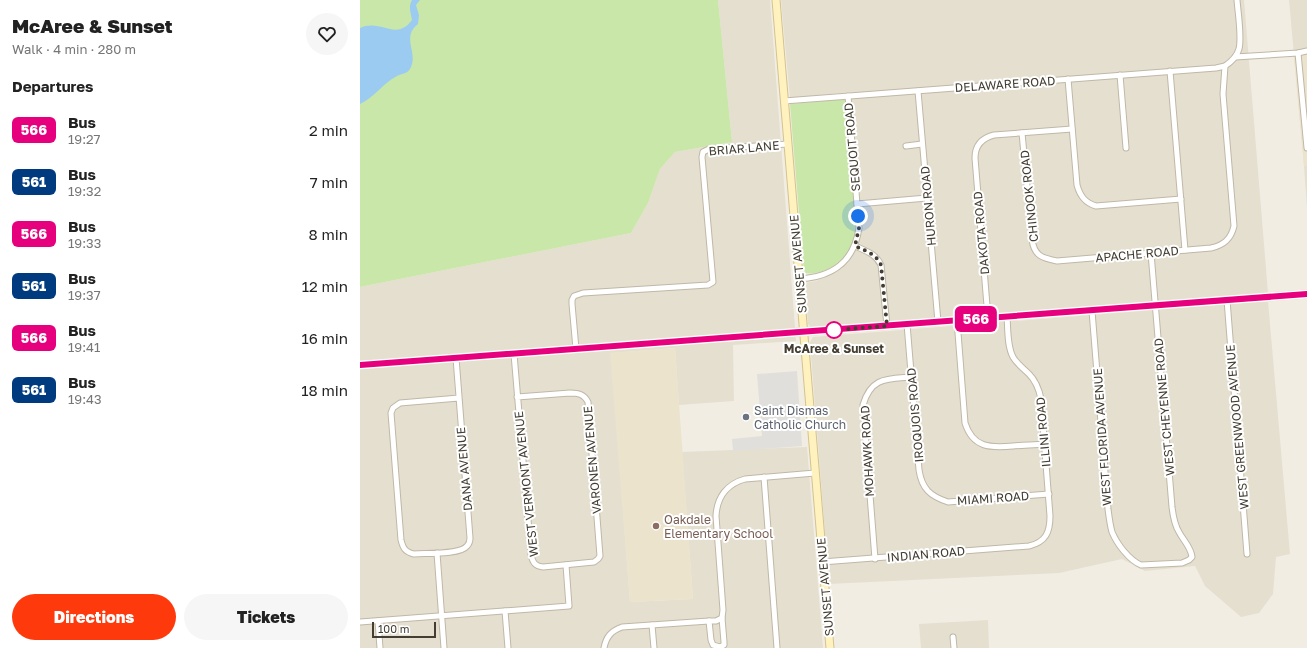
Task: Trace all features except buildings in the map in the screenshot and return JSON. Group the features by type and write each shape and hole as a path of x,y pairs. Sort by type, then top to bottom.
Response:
{"street":[{"name":"SUNSET AVENUE","path":"776,0 830,648"},
{"path":"1225,66 1231,62 1239,50 1240,43 1237,0"},
{"path":"1235,57 1307,52"},
{"path":"1298,53 1307,148"},
{"name":"DELAWARE ROAD","path":"784,101 1216,68 1225,66"},
{"name":"APACHE ROAD","path":"1041,257 1057,260 1151,253 1220,246 1226,243 1230,238 1234,226 1223,94 1225,66"},
{"path":"1170,71 1185,250"},
{"path":"1120,75 1126,148"},
{"path":"1068,79 1077,185 1079,193 1084,199 1089,204 1096,206 1181,199"},
{"name":"HURON ROAD","path":"918,90 938,322"},
{"name":"SEQUOIT ROAD","path":"848,96 859,228 855,246"},
{"path":"1022,133 1072,129"},
{"name":"DAKOTA ROAD","path":"988,318 974,158 976,148 989,136 1022,133"},
{"name":"CHINOOK ROAD","path":"1022,133 1032,239 1033,245 1041,257"},
{"name":"BRIAR LANE","path":"576,349 572,300 577,294 708,285 713,282 702,154 705,150 788,144"},
{"path":"906,146 922,144"},
{"path":"857,204 927,198"},
{"path":"800,279 813,278 831,273 845,260 855,246 874,256 878,259 881,265 887,326"},
{"name":"WEST CHEYENNE ROAD","path":"1130,557 1135,562 1147,566 1182,563 1192,557 1192,552 1178,530 1172,507 1151,253"},
{"path":"360,365 1307,294"},
{"name":"WEST GREENWOOD AVENUE","path":"1227,300 1247,554"},
{"name":"WEST FLORIDA AVENUE","path":"1092,311 1109,518 1116,540 1130,557"},
{"name":"ILLINI ROAD","path":"1007,316 1012,355 1016,362 1035,381 1039,391 1045,444 1050,516 1049,530 1044,539 1035,545 1030,546"},
{"path":"957,320 965,423 968,432 973,439 990,447 1045,444"},
{"name":"IROQUOIS ROAD","path":"907,324 921,480 931,495 937,498"},
{"name":"WEST VERMONT AVENUE","path":"514,354 532,560 538,566 543,567 566,565"},
{"name":"DANA AVENUE","path":"436,553 459,551 464,549 469,543 470,538 456,358"},
{"name":"MOHAWK ROAD","path":"875,558 863,404 868,392 878,382 885,379 911,377"},
{"name":"VARONEN AVENUE","path":"517,397 578,393 586,398 588,402 600,556 594,562 566,565"},
{"path":"444,648 436,553 408,553 402,546 391,418 393,408 400,403 459,398"},
{"path":"709,622 713,645 720,647 724,645 716,516 717,507 724,492 737,481 745,479 815,473"},
{"path":"764,477 777,648"},
{"name":"MIAMI ROAD","path":"937,498 948,502 1048,494"},
{"name":"INDIAN ROAD","path":"822,562 1030,546"},
{"path":"360,622 569,606 566,565"},
{"path":"505,611 508,648"},
{"path":"604,647 609,634 622,627 709,622 722,618"},
{"path":"378,621 380,648"},
{"path":"652,625 654,648"},
{"path":"953,637 954,648"}],"shaded area":[{"path":"718,0 770,0 796,341 733,345 734,401 679,405 675,348 611,353 630,602 693,599 682,452 807,447 823,648 360,648 360,287 631,233 648,203 660,169 675,152 732,142"},
{"path":"781,0 1244,0 1268,293 811,327 808,324 805,283 816,281 841,269 848,261 860,238 862,228 851,92 790,98"},
{"path":"1289,0 1307,0 1307,207 1304,166"},
{"path":"1307,52 1307,166 1304,166 1294,58"},
{"path":"1268,301 1290,554 1276,557 1273,594 1259,613 1241,617 1205,586 1195,566 1145,571 1122,559 1059,573 829,584 810,342 813,337"},
{"name":"Oakdale Elementary School","path":"675,348 693,599 630,602 610,353"},
{"path":"797,371 802,446 733,451 732,439 762,436 757,374"},
{"path":"988,620 989,648 921,648 919,624"}],"green space":[{"path":"360,0 718,0 732,142 675,152 660,169 648,203 631,233 360,287"},
{"path":"846,99 857,229 850,250 841,260 824,271 817,273 804,273 790,104"}],"water":[{"path":"412,0 420,0 416,5 419,15 418,24 413,29 410,39 413,61 410,69 387,82 370,98 360,104 360,28 375,26 394,30 406,26 412,20 410,8"}],"bus line":[{"name":"566","path":"360,365 1307,294"}],"place":[{"name":"McAree & Sunset","path":"834,330"},
{"name":"Saint Dismas Catholic Church","path":"746,417"},
{"name":"Oakdale Elementary School","path":"656,526"}],"route":[{"path":"834,330 887,326 881,265 878,259 869,252 855,246 859,228 858,216"}]}
